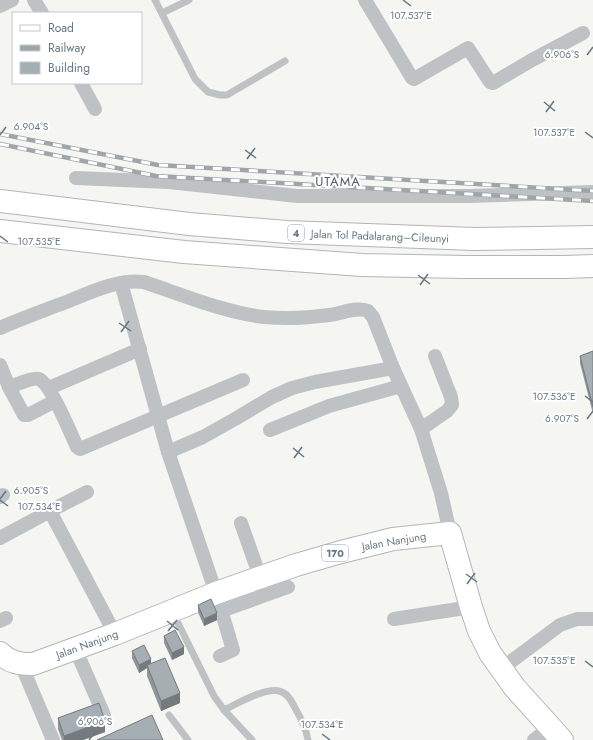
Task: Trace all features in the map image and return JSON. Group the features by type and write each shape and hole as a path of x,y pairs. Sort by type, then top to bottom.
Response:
{"main road":[{"name":"Jalan Tol Padalarang–Cileunyi","path":"0,201 189,224 287,232 474,239 593,237"},
{"path":"0,231 184,252 362,265 465,267 593,266"},
{"path":"450,533 470,607 479,632 490,653 515,688 557,734"},
{"name":"Jalan Nanjung","path":"21,664 33,664 172,611 218,602 260,577 341,552 393,539 450,533"},
{"path":"0,653 10,661 21,664"}],"street":[{"path":"0,6 12,0"},
{"path":"34,0 41,12"},
{"path":"366,0 414,79 468,48 490,82 493,83 583,33"},
{"path":"82,84 95,109"},
{"path":"76,178 169,182 297,196 470,196 593,192"},
{"path":"0,328 92,292 121,283 136,281 144,282 210,305 264,317 307,317 331,315 364,309 368,310 373,317 393,368 421,429 441,493 450,533"},
{"path":"121,283 168,452 233,650 220,656"},
{"path":"49,388 140,349"},
{"path":"421,429 447,411 452,405 451,397 435,356"},
{"path":"0,365 9,387 24,415 26,416 31,414 55,401"},
{"path":"168,452 203,437 272,397 292,388 315,382 393,368"},
{"path":"9,387 35,378 42,380 49,388 77,447 80,449 243,380"},
{"path":"270,430 328,406 401,386"},
{"path":"0,538 86,492"},
{"path":"50,511 115,634"},
{"path":"241,522 260,577"},
{"path":"218,602 288,587"},
{"path":"394,619 470,607"},
{"path":"501,669 560,625 577,619 593,619"},
{"path":"75,648 104,714"},
{"path":"21,664 53,740"},
{"path":"534,740 557,734"}],"lane":[{"path":"156,0 196,79 208,92 220,96 228,95 285,61"},
{"path":"162,13 189,0"},
{"path":"172,611 214,696 224,710 252,740"},
{"path":"224,710 266,691 274,690 282,692 290,698 300,717 308,740"},
{"path":"170,715 188,740"}],"building":[{"path":"593,351 593,407 580,356"},
{"path":"211,599 217,613 204,619 198,605"},
{"path":"175,630 184,647 172,653 164,636"},
{"path":"144,645 151,659 139,665 132,651"},
{"path":"165,658 180,693 161,701 147,665"},
{"path":"99,703 105,721 64,736 58,718"},
{"path":"152,715 163,740 97,740"}],"railway":[{"path":"0,134 158,165 593,191"},
{"path":"0,144 156,176 593,201"}],"district":[{"name":"UTAMA","path":"338,181"}]}
